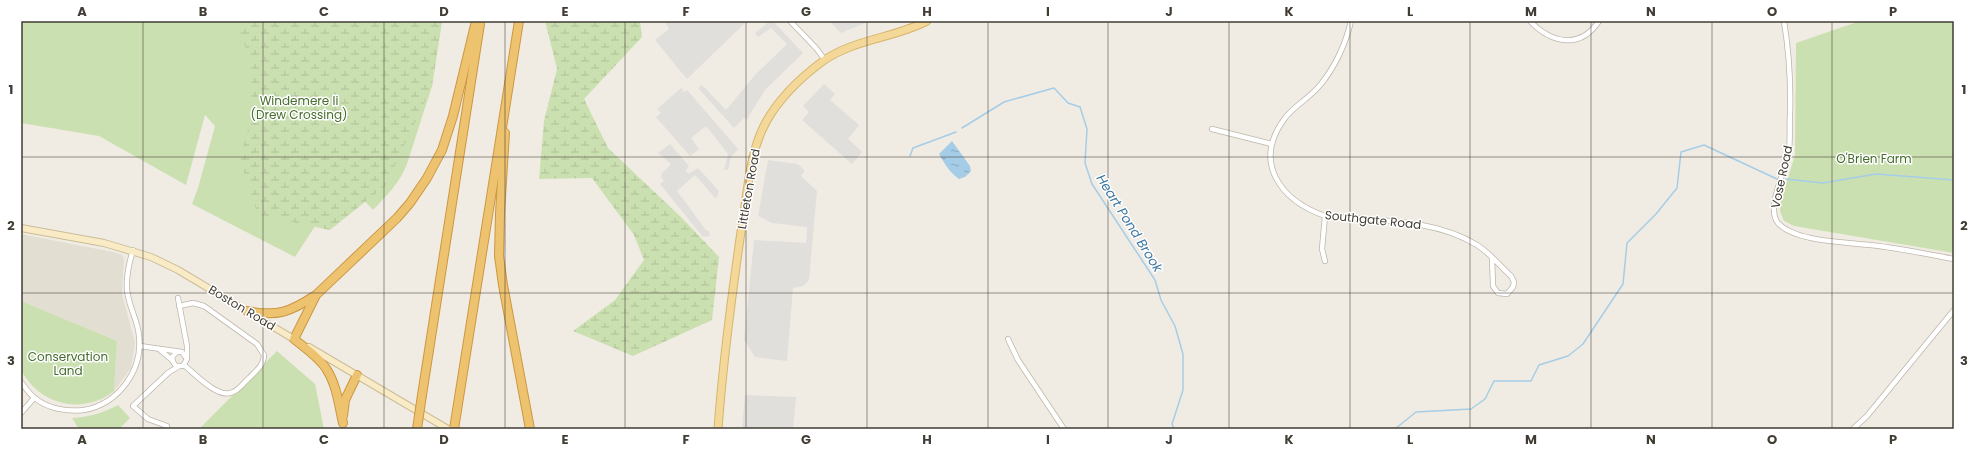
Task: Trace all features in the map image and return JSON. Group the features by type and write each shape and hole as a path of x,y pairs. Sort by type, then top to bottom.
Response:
{"highway":[{"path":"246,311 272,314 288,312 316,294 397,218 410,203 427,178 442,150 453,116 476,21"},
{"path":"416,429 480,21"},
{"path":"454,429 488,202 506,106 518,21"},
{"path":"506,106 499,256 530,428"},
{"path":"316,294 294,338 327,369 336,393 343,426"},
{"path":"343,426 345,400 357,375"}],"main road":[{"name":"Littleton Road","path":"718,429 726,330 750,173 758,141 766,122 785,94 797,82 825,60 848,49 928,21"},
{"name":"Boston Road","path":"21,228 132,250 164,263 448,429"}],"street":[{"path":"790,21 816,48 825,60"},
{"name":"Southgate Road","path":"1351,21 1334,66 1321,84 1285,117 1272,144 1270,163 1275,178 1285,192 1311,211 1325,216 1421,224 1474,243 1492,258 1513,280 1513,289 1507,294 1498,293 1494,288 1492,258"},
{"path":"1530,21 1547,36 1566,40 1578,38 1587,34 1599,21"},
{"name":"Vose Road","path":"1784,21 1790,68 1790,137 1788,155 1774,203 1775,219 1785,229 1816,238 1870,245 1954,259"},
{"path":"1212,129 1272,144"},
{"path":"1325,216 1322,249 1325,261"},
{"path":"21,382 34,398 50,406 68,410 88,409 101,405 118,393 131,377 137,364 140,346 138,328 128,298 128,268 132,250"},
{"path":"168,373 173,361 173,355 178,352 184,343 178,298"},
{"path":"179,306 193,303 204,306 257,344 264,355 261,366 236,390 229,394 221,393 209,386 184,365"},
{"path":"1853,429 1866,416 1954,310"},
{"path":"184,337 187,346 187,357 184,365"},
{"path":"1008,339 1018,360 1064,429"},
{"path":"140,346 184,353 187,357"},
{"path":"159,349 179,366"},
{"path":"168,426 148,419 134,406 168,373 179,366 184,365"},
{"path":"21,413 34,398"}],"shaded area":[{"path":"665,21 747,21 687,79 655,40 669,29"},
{"path":"770,21 773,21 803,53 765,90 747,119 744,118 734,128 698,88 702,85 726,110 755,75 787,44 771,28 758,37 755,33"},
{"path":"829,21 870,21 841,33"},
{"path":"824,84 835,94 830,100 859,125 848,139 862,152 852,164 802,120 809,112 803,106"},
{"path":"681,88 684,92 687,90 738,149 731,157 728,170 724,170 728,154 706,126 691,138 699,149 690,156 656,117 661,113 657,109"},
{"path":"670,144 689,166 686,170 688,174 698,168 719,191 716,199 695,175 677,191 706,230 709,231 710,236 703,237 660,184 664,181 661,177 662,173 671,164 658,153"},
{"path":"768,160 798,164 805,171 801,176 817,191 809,280 803,286 793,288 787,361 755,357 744,340 754,240 806,243 807,227 772,223 758,216"},
{"path":"21,234 113,252 122,255 124,258 122,294 135,343 131,368 114,391 117,341 21,301"},
{"path":"745,395 796,397 793,429 742,429"}],"green space":[{"name":"Windemere Ii (Drew Crossing)","path":"21,21 442,21 432,86 407,164 401,177 373,210 345,180 295,257 192,204 198,188 215,126 205,115 186,185 99,136 21,123"},
{"path":"245,21 442,21 432,86 385,186 330,230 258,215 240,159 252,114 251,59 239,33"},
{"path":"545,21 640,21 642,37 584,99 608,148 682,218 719,257 712,320 633,356 573,331 615,300 644,260 634,235 592,178 539,179 544,121 557,69"},
{"name":"O'Brien Farm","path":"1860,21 1954,21 1954,253 1794,226 1784,221 1780,211 1781,201 1795,155 1796,43"},
{"name":"Conservation Land","path":"21,301 117,341 114,391 96,401 86,404 76,404 55,401 35,388 21,371"},
{"path":"277,351 315,384 324,429 199,429"},
{"path":"118,405 130,418 119,429 79,429 72,418 96,414"}],"water":[{"path":"952,141 970,166 971,171 965,177 959,179 950,171 939,154"}],"waterway":[{"name":"Heart Pond Brook","path":"962,128 1004,102 1054,88 1068,103 1080,107 1087,129 1085,163 1092,184 1155,280 1161,300 1175,326 1183,354 1183,390 1172,424 1174,429"},
{"name":"Heart Pond Brook","path":"910,156 913,148 956,132"},
{"name":"Heart Pond Brook","path":"1395,429 1416,412 1471,409 1485,399 1494,381 1531,381 1539,365 1568,356 1583,344 1623,284 1627,243 1656,214 1677,188 1681,152 1704,145 1777,179"},
{"name":"Heart Pond Brook","path":"1786,179 1823,183 1876,174 1954,180"}]}
